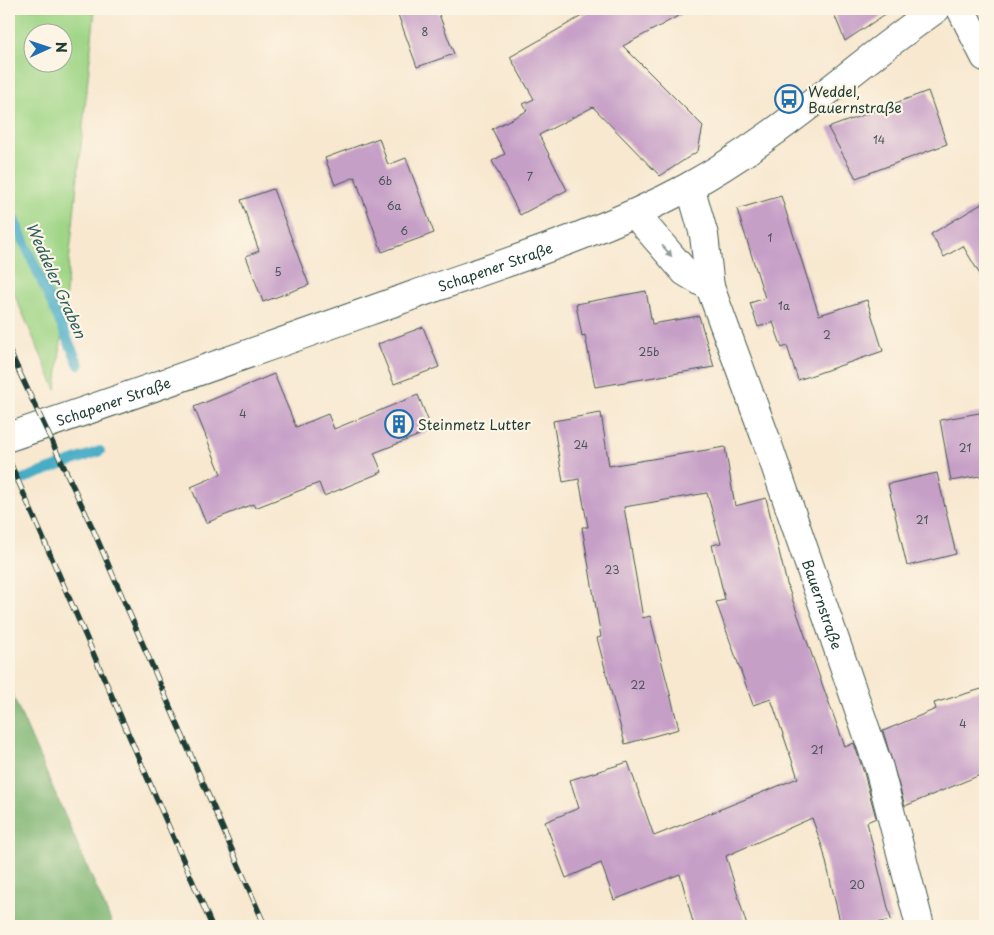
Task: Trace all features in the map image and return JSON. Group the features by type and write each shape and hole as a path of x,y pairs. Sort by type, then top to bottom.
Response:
{"street":[{"name":"Schapener Straße","path":"9,436 161,385 635,214 690,186 740,157 799,114 892,40 936,9"},
{"path":"962,9 985,57"},
{"name":"Bauernstraße","path":"690,186 704,235 710,287 766,439 878,768 920,926"},
{"path":"635,214 685,272 710,287"}],"green space":[{"path":"9,9 95,9 56,390 9,282"},
{"path":"9,687 113,926 9,926"}],"building":[{"path":"396,9 437,9 454,54 417,67"},
{"path":"594,9 691,9 623,46 703,126 698,151 660,176 593,107 539,135 567,190 520,215 492,161 505,154 492,129 527,111 523,104 534,99 510,57"},
{"path":"832,9 893,9 845,41"},
{"path":"928,91 947,144 856,178 828,128"},
{"path":"379,138 388,165 406,158 434,233 382,252 355,177 335,185 325,158"},
{"path":"273,189 309,285 263,302 246,256 259,251 241,200"},
{"path":"781,196 819,315 867,300 883,351 798,380 787,346 782,348 773,322 758,327 750,303 765,298 737,209"},
{"path":"985,202 985,283 963,246 944,257 931,234"},
{"path":"646,291 652,324 699,316 714,367 595,387 585,335 582,336 576,304"},
{"path":"423,327 439,367 394,384 378,344"},
{"path":"274,374 296,427 328,414 334,429 418,395 432,430 374,453 382,472 324,496 319,483 255,508 253,504 206,523 191,487 221,474 194,407"},
{"path":"985,412 985,475 951,481 940,420"},
{"path":"601,413 609,466 725,447 735,506 766,498 787,584 821,681 845,747 854,743 864,773 876,818 867,822 891,920 864,926 841,926 823,849 812,818 726,856 747,926 694,926 680,874 614,900 601,863 566,878 545,822 579,808 570,780 628,762 654,836 798,778 771,699 753,705 716,602 725,600 712,545 721,543 707,493 624,507 643,618 650,616 679,729 625,744 597,638 601,637 582,527 588,527 579,479 563,482 553,421"},
{"path":"937,473 956,554 907,566 888,484"},
{"path":"985,688 985,773 905,806 883,731 936,709 934,703"}],"waterway":[{"name":"Weddeler Graben","path":"9,208 79,365"},
{"name":"Weddeler Graben","path":"9,484 100,451"}],"railway":[{"path":"9,350 92,527 265,926"},
{"path":"9,460 212,926"}],"place":[{"name":"Weddel, Bauernstraße","path":"789,99"},
{"name":"Steinmetz Lutter","path":"399,424"}]}
